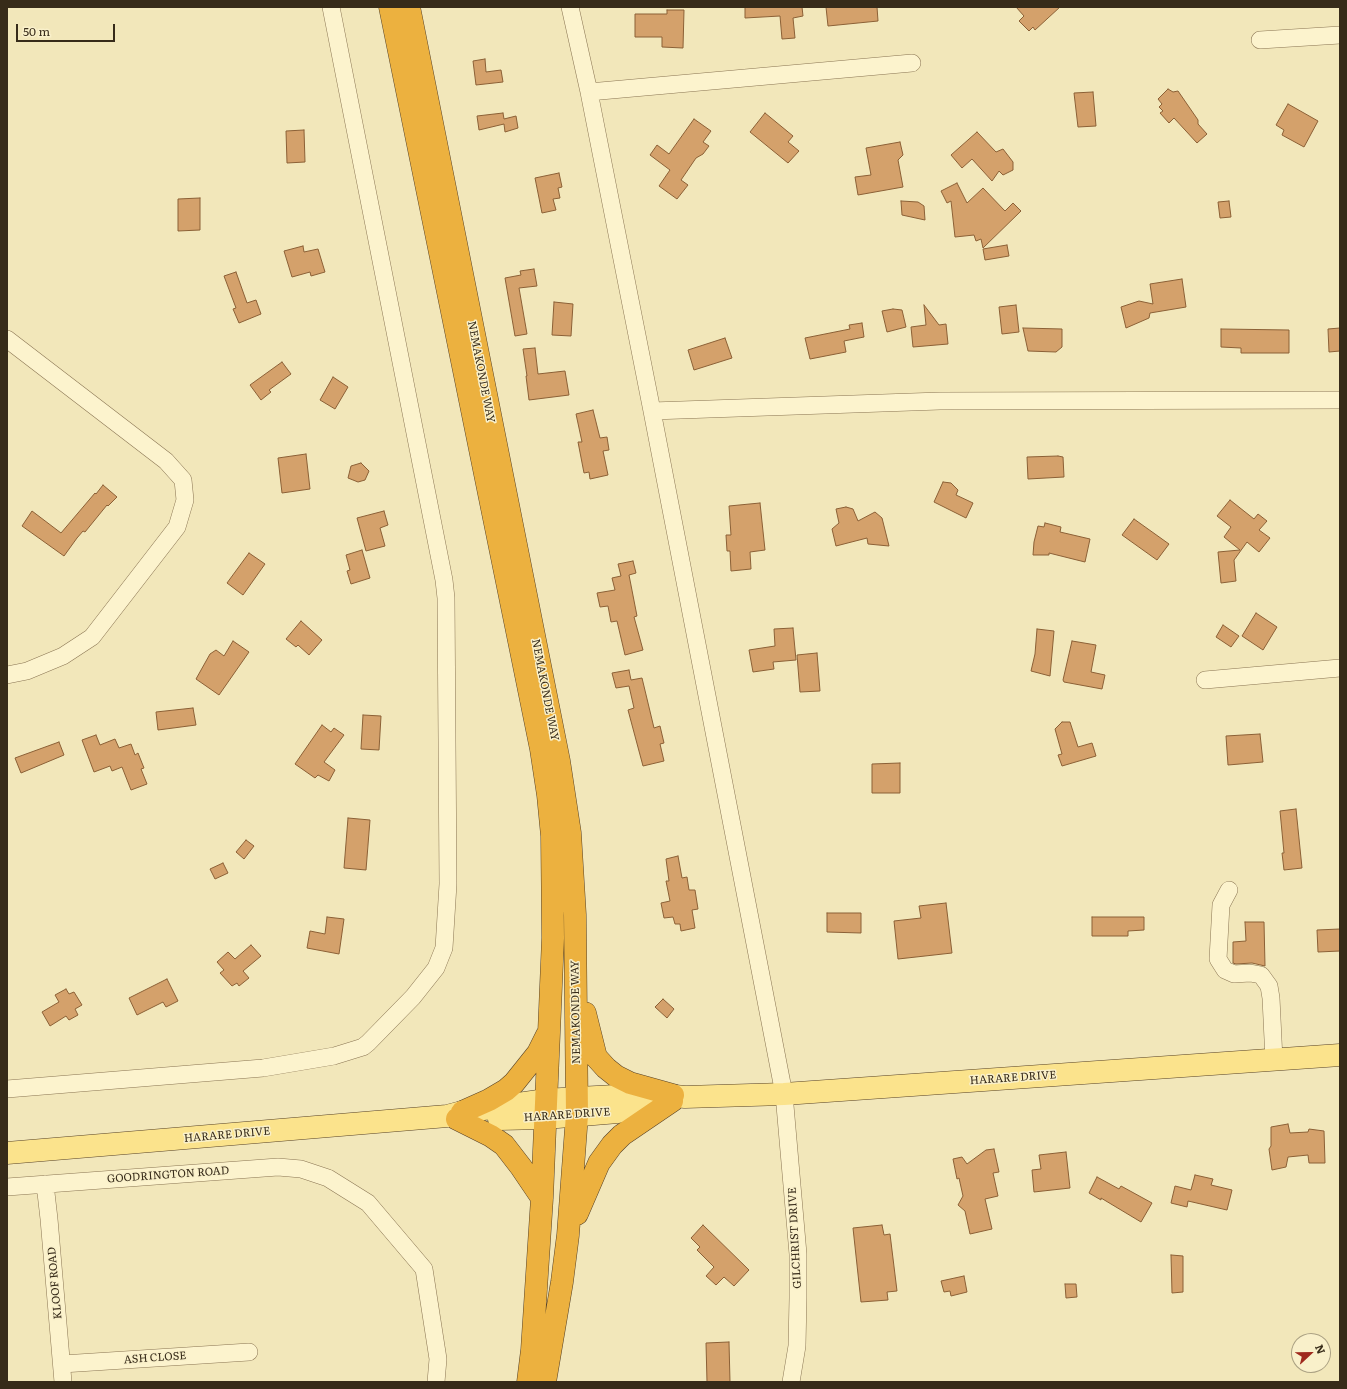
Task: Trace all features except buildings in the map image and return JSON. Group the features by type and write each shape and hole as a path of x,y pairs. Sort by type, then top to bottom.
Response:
{"highway":[{"name":"NEMAKONDE WAY","path":"390,7 543,765 552,836 553,938 542,1198 532,1350 528,1382"},
{"name":"NEMAKONDE WAY","path":"409,7 559,762 570,833 575,915 578,1106 568,1235 562,1282 545,1382"},
{"path":"575,977 596,1057 616,1076 630,1083 677,1098"},
{"path":"455,1115 489,1100 506,1090 514,1083 538,1053 549,1032"},
{"path":"568,1235 587,1187 599,1162 612,1145 622,1135 677,1098"},
{"path":"455,1115 492,1136 504,1145 542,1198"}],"main road":[{"name":"HARARE DRIVE","path":"7,1153 578,1106 631,1110 677,1098 784,1094 1340,1055"}],"street":[{"path":"7,1089 264,1068 334,1056 363,1047 402,1008 436,968 444,948 448,884 446,598 444,580 331,7"},
{"name":"GILCHRIST DRIVE","path":"570,7 589,92 652,411 784,1094 798,1254 796,1346 791,1382"},
{"path":"1260,40 1340,34"},
{"path":"589,92 912,63"},
{"path":"7,339 166,461 183,480 185,500 177,527 92,637 63,656 26,671 7,675"},
{"path":"652,411 940,401 1340,400"},
{"path":"1205,680 1340,668"},
{"path":"1229,890 1221,905 1218,959 1224,970 1234,974 1250,973 1261,975 1269,986 1274,1060"},
{"name":"GOODRINGTON ROAD","path":"7,1187 278,1167 301,1169 328,1178 368,1203 424,1268 438,1359 436,1382"},
{"name":"KLOOF ROAD","path":"45,1184 50,1219 63,1382"},
{"name":"ASH CLOSE","path":"62,1364 249,1352"}]}
